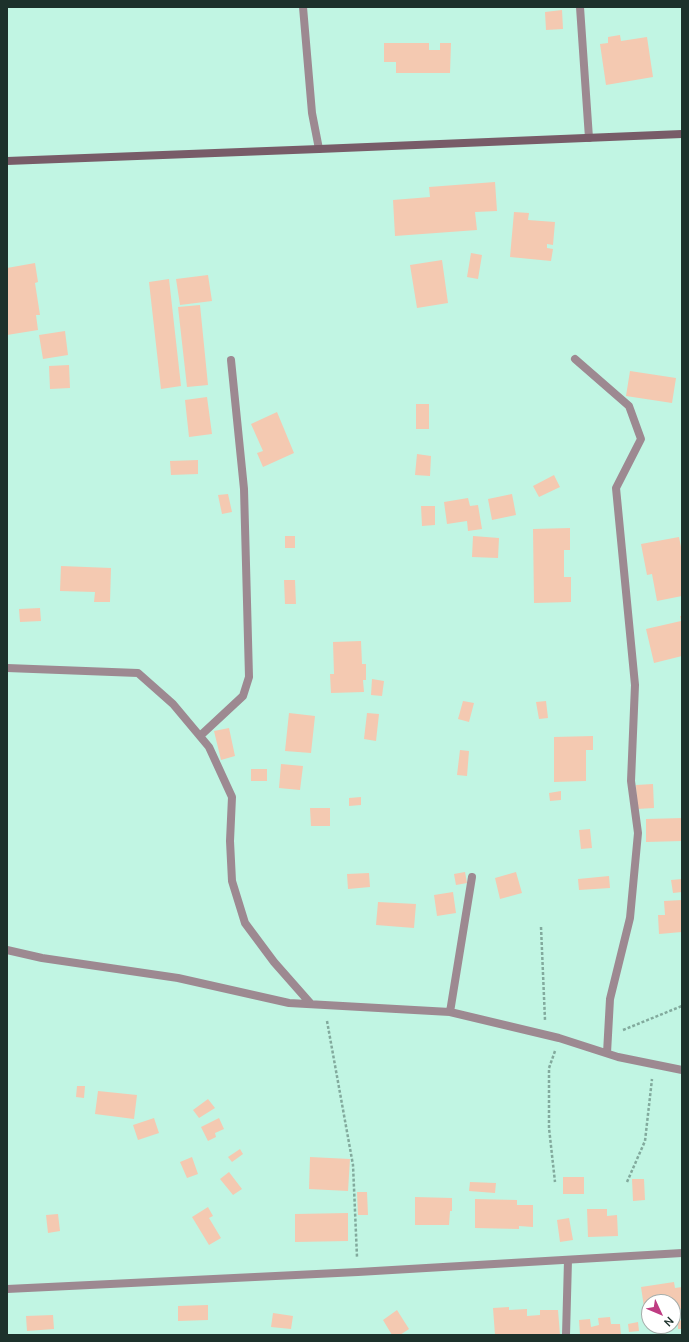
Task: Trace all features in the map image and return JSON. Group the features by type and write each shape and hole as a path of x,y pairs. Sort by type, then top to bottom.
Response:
{"street":[{"path":"303,7 312,113 319,149"},
{"path":"580,7 589,138"},
{"path":"7,161 682,134"},
{"path":"575,359 629,406 641,439 616,488 635,685 631,781 638,833 630,918 610,999 606,1054"},
{"path":"200,736 243,696 249,677 244,489 231,360"},
{"path":"7,668 138,673 174,704 209,747 232,797 230,841 232,881 245,924 274,962 311,1004"},
{"path":"450,1012 472,877"},
{"path":"7,950 42,958 178,978 289,1003 450,1012 545,1034 606,1054 682,1070"},
{"path":"7,1289 358,1272 682,1253"},
{"path":"566,1335 568,1260"}],"path":[{"path":"541,927 545,1034"},
{"path":"325,1005 332,1053 353,1165 358,1272"},
{"path":"608,1037 682,1006"},
{"path":"555,1182 549,1128 549,1068 559,1038"},
{"path":"626,1182 645,1141 654,1065"}],"building":[{"path":"562,10 563,29 546,30 545,12"},
{"path":"620,35 621,41 647,37 653,77 606,85 600,44 608,43 608,37"},
{"path":"384,43 429,43 429,50 440,50 440,43 451,43 450,73 396,73 396,62 384,62"},
{"path":"495,182 497,211 475,212 477,230 395,236 393,200 430,197 429,187"},
{"path":"514,212 529,213 528,220 555,222 553,245 547,244 547,248 553,249 551,261 510,257"},
{"path":"471,253 482,255 478,279 467,277"},
{"path":"442,260 448,303 417,308 410,265"},
{"path":"35,263 38,282 35,283 40,315 36,315 38,330 7,335 7,268"},
{"path":"208,275 212,301 180,305 176,279"},
{"path":"169,279 181,386 161,389 149,282"},
{"path":"200,305 208,385 187,387 178,307"},
{"path":"65,331 68,355 43,359 39,335"},
{"path":"69,365 70,388 50,389 49,366"},
{"path":"630,371 676,378 672,403 626,396"},
{"path":"207,397 212,434 189,437 185,400"},
{"path":"416,404 429,404 429,429 416,429"},
{"path":"277,412 294,453 263,467 257,453 263,451 251,424"},
{"path":"417,454 431,456 430,476 415,475"},
{"path":"198,460 198,474 171,475 170,461"},
{"path":"554,475 560,487 539,497 533,486"},
{"path":"228,494 232,512 222,514 218,495"},
{"path":"512,494 516,515 492,520 488,499"},
{"path":"468,498 470,506 478,505 482,529 468,531 467,521 447,524 444,502"},
{"path":"421,506 435,506 435,525 422,526"},
{"path":"570,528 570,550 564,550 564,577 571,577 571,602 534,603 533,529"},
{"path":"285,536 295,536 295,548 285,548"},
{"path":"473,536 499,538 498,558 472,557"},
{"path":"679,537 682,552 682,596 657,601 652,574 647,575 641,544"},
{"path":"61,566 111,568 110,602 94,602 95,592 60,591"},
{"path":"284,580 295,580 296,604 285,604"},
{"path":"40,608 41,621 20,622 19,609"},
{"path":"680,616 682,616 682,656 654,663 646,629 681,621"},
{"path":"361,641 362,664 366,664 366,680 363,680 364,692 331,693 330,674 334,674 333,642"},
{"path":"372,679 384,681 382,696 371,695"},
{"path":"463,701 474,703 469,722 458,719"},
{"path":"546,701 548,718 539,719 536,702"},
{"path":"289,713 315,716 311,753 285,751"},
{"path":"367,713 379,714 376,741 364,739"},
{"path":"229,728 235,756 221,760 214,731"},
{"path":"593,736 593,750 586,750 586,781 554,782 554,737"},
{"path":"460,750 469,751 467,776 457,775"},
{"path":"281,764 303,766 300,790 279,788"},
{"path":"251,769 267,769 267,781 251,781"},
{"path":"653,784 654,808 637,809 636,785"},
{"path":"561,791 561,800 550,801 549,793"},
{"path":"361,797 361,805 349,806 349,798"},
{"path":"310,808 330,808 330,826 311,826"},
{"path":"682,818 682,841 646,842 646,819"},
{"path":"590,829 592,848 581,849 579,830"},
{"path":"465,872 467,883 456,885 454,874"},
{"path":"516,872 522,893 500,899 495,878"},
{"path":"369,873 370,887 348,889 347,874"},
{"path":"609,876 610,888 579,890 578,879"},
{"path":"682,879 682,892 673,893 671,880"},
{"path":"453,892 456,913 437,916 434,895"},
{"path":"682,900 682,932 659,934 658,915 665,915 664,901"},
{"path":"378,902 416,904 414,928 376,925"},
{"path":"77,1086 85,1086 84,1098 76,1097"},
{"path":"98,1091 137,1095 134,1119 95,1114"},
{"path":"208,1099 215,1108 199,1118 193,1110"},
{"path":"154,1118 159,1133 138,1140 133,1125"},
{"path":"219,1118 224,1129 215,1133 216,1137 208,1141 201,1127"},
{"path":"240,1149 243,1154 232,1162 228,1157"},
{"path":"192,1157 198,1174 187,1178 180,1162"},
{"path":"310,1157 350,1159 348,1191 309,1189"},
{"path":"229,1172 242,1189 233,1195 220,1179"},
{"path":"563,1177 584,1177 584,1194 563,1194"},
{"path":"632,1179 644,1179 645,1200 633,1201"},
{"path":"470,1182 496,1183 495,1193 469,1191"},
{"path":"357,1192 367,1192 368,1215 358,1215"},
{"path":"415,1197 452,1198 452,1211 450,1211 449,1225 415,1225"},
{"path":"475,1199 517,1200 517,1205 533,1205 533,1227 519,1226 519,1229 475,1228"},
{"path":"208,1207 213,1216 209,1218 221,1238 209,1245 192,1217"},
{"path":"587,1209 607,1209 607,1216 617,1215 618,1236 588,1237"},
{"path":"348,1213 348,1241 295,1242 295,1214"},
{"path":"58,1214 60,1231 48,1233 46,1215"},
{"path":"569,1218 573,1240 560,1242 557,1220"},
{"path":"674,1282 675,1288 682,1287 682,1309 681,1294 642,1294 641,1287"},
{"path":"208,1305 208,1320 178,1321 178,1306"},
{"path":"509,1307 509,1310 527,1309 527,1316 540,1315 540,1310 558,1310 560,1335 495,1335 493,1308"},
{"path":"397,1310 409,1329 400,1335 392,1335 383,1320"},
{"path":"273,1313 293,1316 291,1329 271,1327"},
{"path":"53,1315 54,1329 27,1331 26,1316"},
{"path":"610,1317 611,1324 620,1324 621,1335 580,1335 579,1320 590,1319 591,1327 599,1325 598,1318"},
{"path":"638,1322 639,1331 629,1332 628,1324"}]}
